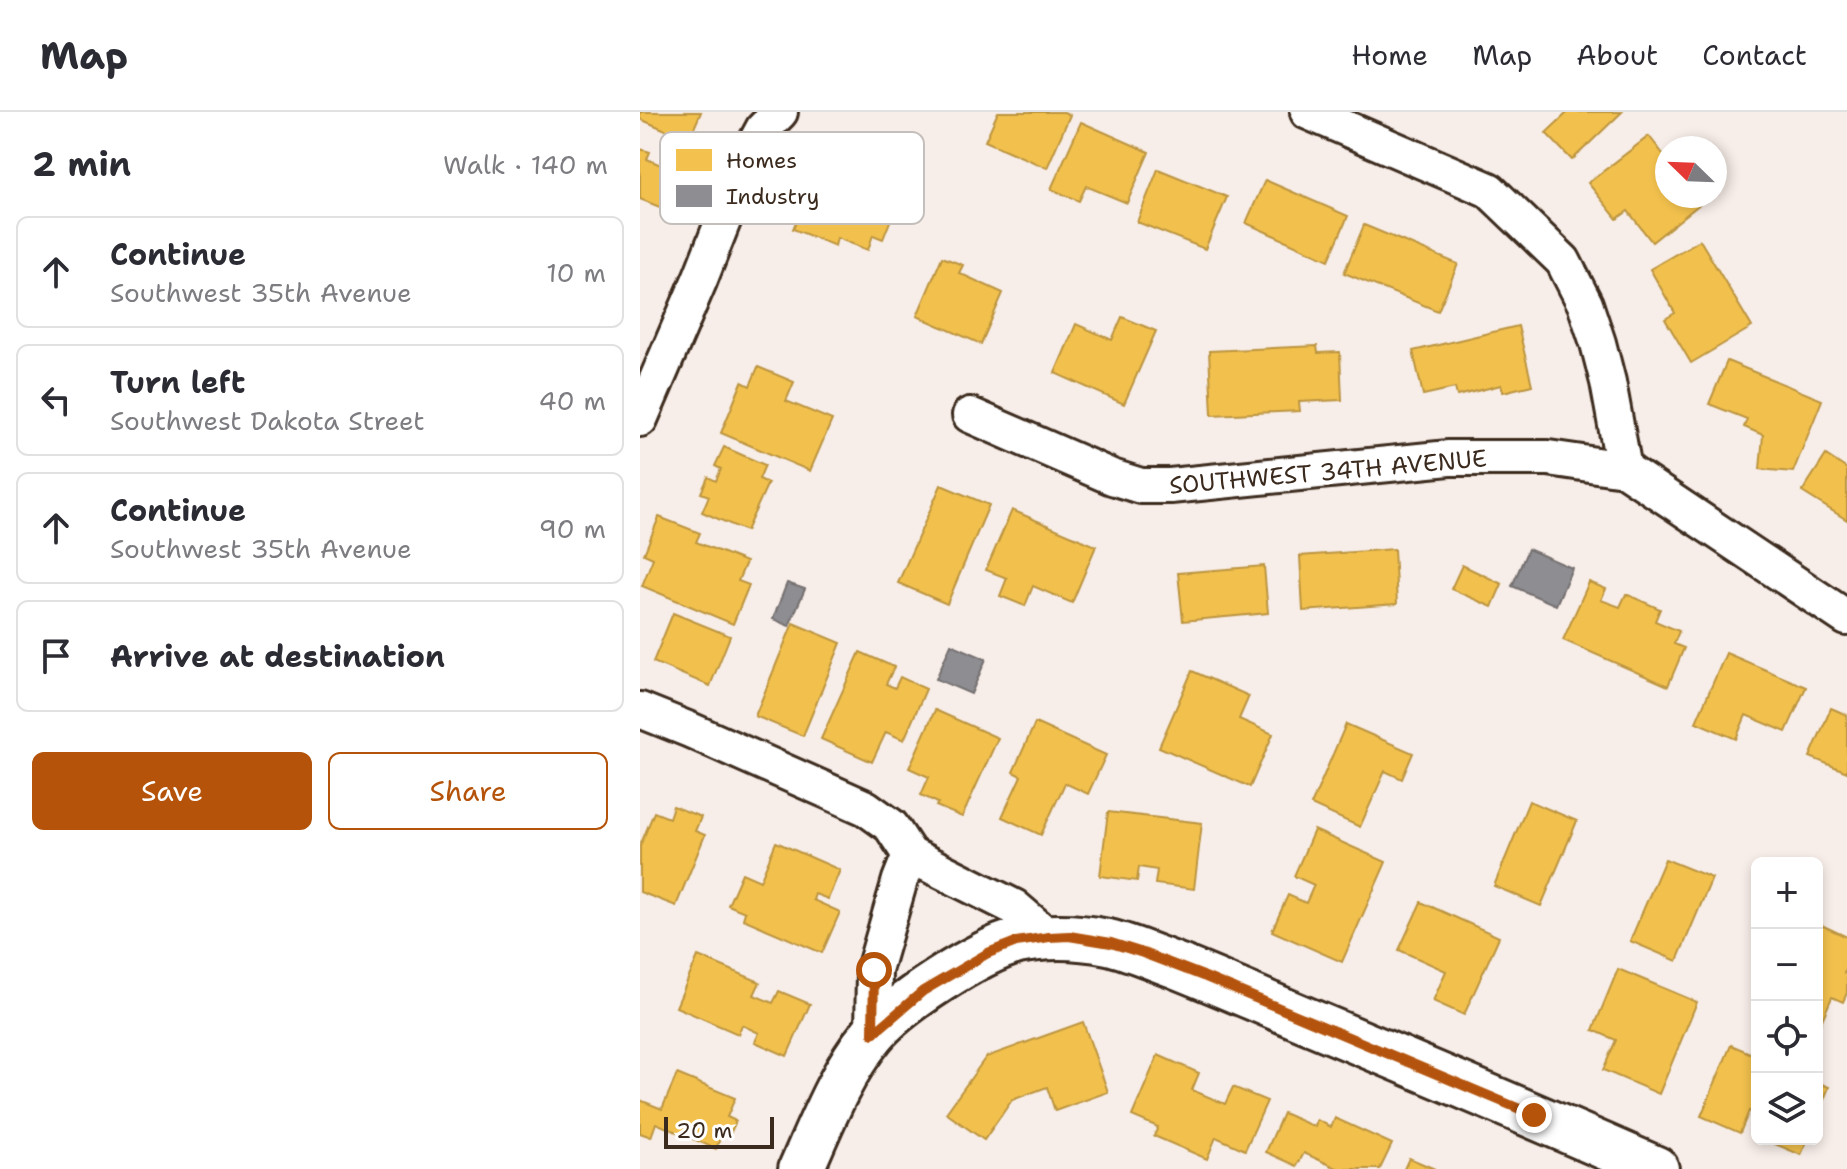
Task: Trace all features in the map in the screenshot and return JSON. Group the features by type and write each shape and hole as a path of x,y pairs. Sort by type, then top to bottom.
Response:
{"street":[{"path":"761,132 780,112"},
{"path":"1308,112 1489,190 1563,261 1585,304 1598,343 1624,469"},
{"path":"640,419 722,224"},
{"name":"SOUTHWEST 34TH AVENUE","path":"970,415 1112,477 1141,486 1170,486 1449,458 1548,458 1624,469 1847,618"},
{"path":"640,710 866,808 891,826 910,855 1014,907 1049,937"},
{"path":"873,1034 874,970 910,855"},
{"path":"801,1169 847,1071 873,1034 923,991 988,953 1016,942 1069,936 1111,943 1203,976 1656,1169"}],"building: Homes":[{"path":"640,112 701,112 692,132 670,132 640,119"},
{"path":"998,112 1064,112 1070,115 1047,168 985,141"},
{"path":"1568,112 1622,112 1572,160 1546,133"},
{"path":"1081,122 1149,152 1127,203 1086,186 1079,201 1051,189"},
{"path":"1649,136 1655,144 1655,208 1695,208 1652,242 1628,211 1617,219 1588,183"},
{"path":"640,149 650,152 647,159 660,165 660,207 640,199"},
{"path":"1158,169 1227,197 1205,249 1137,222"},
{"path":"1265,180 1348,216 1329,260 1246,223"},
{"path":"795,224 889,224 883,239 873,235 868,250 837,238 835,246 793,229"},
{"path":"1364,225 1458,264 1438,311 1344,273"},
{"path":"1700,240 1752,327 1691,363 1665,319 1675,313 1650,269"},
{"path":"942,257 963,265 959,273 1003,293 981,344 917,316"},
{"path":"1122,317 1156,331 1124,404 1055,373 1076,324 1112,340"},
{"path":"1518,326 1532,385 1503,392 1501,385 1457,396 1455,388 1423,395 1413,351"},
{"path":"1317,346 1318,353 1340,352 1342,400 1299,402 1300,411 1212,415 1209,351"},
{"path":"1727,361 1822,400 1793,472 1760,469 1763,435 1744,427 1747,419 1709,404"},
{"path":"758,367 794,382 786,401 832,420 810,471 721,433 742,382 750,386"},
{"path":"724,447 765,465 759,479 768,483 746,531 702,512 709,496 701,493 708,477 716,481 721,469 715,466"},
{"path":"1826,455 1847,469 1847,520 1802,492"},
{"path":"941,485 989,505 947,604 898,583"},
{"path":"1012,510 1096,546 1072,603 1033,586 1025,606 1000,596 1007,578 986,570"},
{"path":"659,517 700,533 696,542 746,562 738,581 749,585 733,624 642,586 653,558 644,554"},
{"path":"1394,549 1397,604 1303,611 1300,556"},
{"path":"1462,565 1502,584 1492,607 1451,589"},
{"path":"1264,566 1268,613 1183,621 1178,573"},
{"path":"1589,582 1606,589 1601,600 1620,607 1626,594 1660,609 1655,621 1679,631 1674,644 1684,648 1668,686 1563,640"},
{"path":"673,613 730,636 710,686 653,662"},
{"path":"793,623 841,643 803,736 755,716"},
{"path":"860,652 894,667 886,684 895,688 900,677 926,689 904,740 886,732 872,762 821,739"},
{"path":"1726,653 1806,687 1786,732 1746,715 1736,739 1696,722"},
{"path":"1192,671 1249,696 1239,719 1273,734 1250,787 1159,747"},
{"path":"1831,708 1847,715 1847,772 1810,757"},
{"path":"935,710 998,738 962,817 936,806 938,803 921,795 929,777 909,768"},
{"path":"1035,723 1106,755 1088,794 1065,783 1041,835 1002,817 1021,776 1013,772"},
{"path":"1346,724 1413,753 1402,779 1385,771 1360,827 1311,805"},
{"path":"1529,801 1577,821 1541,906 1494,886"},
{"path":"673,806 701,817 695,831 705,835 676,906 640,892 640,846 654,812 669,818"},
{"path":"1108,812 1202,823 1194,889 1155,884 1157,870 1139,867 1137,881 1100,876"},
{"path":"1314,830 1386,862 1342,962 1272,931 1288,895 1306,903 1314,885 1294,876"},
{"path":"776,842 840,870 828,899 815,894 813,900 840,912 822,953 743,919 745,912 728,905 742,873 760,881"},
{"path":"1665,859 1712,878 1677,961 1630,941"},
{"path":"1421,902 1499,937 1464,1015 1433,1001 1446,971 1399,950"},
{"path":"1823,926 1847,937 1844,973 1847,974 1847,993 1843,1002 1832,997 1823,1018"},
{"path":"698,956 760,982 754,995 773,1003 779,991 810,1004 787,1056 755,1042 759,1033 742,1025 738,1034 676,1007"},
{"path":"1618,969 1697,1002 1659,1094 1603,1070 1616,1040 1593,1030"},
{"path":"1083,1022 1108,1092 1055,1111 1047,1087 1012,1100 984,1140 946,1113 986,1057"},
{"path":"1731,1045 1751,1053 1751,1112 1740,1133 1701,1116"},
{"path":"1158,1055 1199,1073 1192,1090 1225,1104 1233,1087 1267,1101 1245,1150 1216,1137 1207,1159 1154,1136 1158,1127 1132,1116"},
{"path":"677,1074 735,1098 727,1117 736,1121 730,1134 723,1131 716,1149 656,1123 651,1137 640,1133 640,1100 662,1109"},
{"path":"1823,1084 1829,1087 1823,1102"},
{"path":"1283,1113 1315,1127 1317,1120 1331,1127 1335,1118 1392,1144 1380,1169 1339,1169 1304,1153 1297,1166 1266,1152"},
{"path":"1777,1145 1805,1145 1801,1155"},
{"path":"1409,1158 1435,1169 1404,1169"}],"building: Industry":[{"path":"1528,549 1572,568 1556,605 1512,586"},
{"path":"787,583 805,589 789,626 773,619"},
{"path":"951,644 986,659 971,694 936,679"}],"route":[{"path":"874,970 873,1034 923,991 988,953 1016,942 1069,936 1111,943 1203,976 1534,1115"}]}
